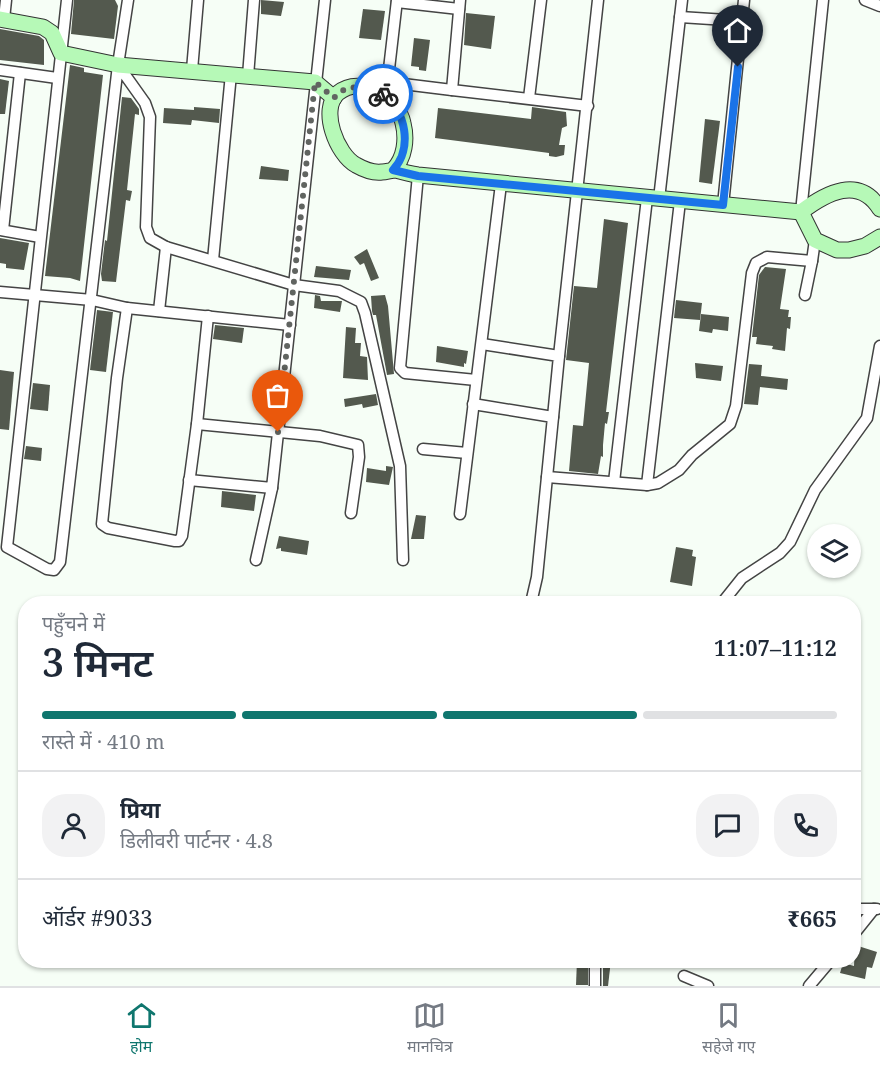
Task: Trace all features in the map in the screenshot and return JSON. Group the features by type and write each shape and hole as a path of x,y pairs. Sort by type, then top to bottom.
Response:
{"street":[{"path":"6,0 2,19 43,27 52,33 61,53"},
{"path":"67,0 6,544 10,551 47,569 54,570 60,562 118,65 128,0"},
{"path":"192,70 198,0"},
{"path":"248,76 254,0"},
{"path":"256,560 272,488 325,0"},
{"path":"529,98 541,0"},
{"path":"533,596 537,577 598,0"},
{"path":"614,482 682,0"},
{"path":"723,205 744,0"},
{"path":"806,296 815,240 801,212 823,0"},
{"path":"865,0 880,6"},
{"path":"393,170 400,162 405,145 403,122 387,88 397,1 460,5 452,90"},
{"path":"680,17 742,21"},
{"path":"61,53 118,65 315,82 334,98"},
{"path":"118,65 145,103 150,117 146,227 150,238 166,248 294,285 339,291 360,302 365,313 400,466 403,560"},
{"path":"0,70 57,78"},
{"path":"20,73 2,230 40,237"},
{"path":"213,260 231,74"},
{"path":"588,106 452,90 354,87 339,92 331,107 333,133 345,157 369,170 381,172 393,170 418,176 801,212 822,196 850,190 866,193 880,209"},
{"path":"418,176 400,368 405,373 476,380"},
{"path":"460,514 501,183"},
{"path":"647,485 680,201"},
{"path":"815,240 837,250 849,250 865,246 880,237"},
{"path":"159,311 166,248"},
{"path":"547,477 647,485 658,483 679,470 692,455 730,424 736,406 756,263 767,257 812,261"},
{"path":"0,292 92,300 127,308 290,325"},
{"path":"127,308 115,389 101,518 104,526 179,541 182,536 197,424 208,316"},
{"path":"482,344 559,356"},
{"path":"728,596 742,578 780,553 790,542 815,490 867,418 880,345"},
{"path":"473,404 553,417"},
{"path":"197,424 352,441 358,445 359,457 351,513"},
{"path":"423,449 467,453"},
{"path":"189,480 272,488"},
{"path":"861,909 877,908"},
{"path":"861,926 877,908"},
{"path":"595,968 595,986"},
{"path":"809,986 824,968"},
{"path":"684,976 708,986"}],"building":[{"path":"74,0 115,0 118,6 114,39 71,34"},
{"path":"261,0 284,2 281,16 261,14"},
{"path":"363,9 385,11 381,40 359,38"},
{"path":"466,13 495,16 491,49 464,45"},
{"path":"0,29 39,36 44,40 44,65 0,60"},
{"path":"414,38 430,40 426,71 411,66"},
{"path":"70,65 84,68 84,72 103,75 80,281 45,276"},
{"path":"0,79 9,81 5,114 0,114"},
{"path":"122,97 131,98 139,109 139,115 135,114 127,190 132,191 130,201 126,200 116,282 102,281 101,274 105,240 107,241"},
{"path":"194,107 220,109 219,123 192,120 191,125 163,123 164,108 194,110"},
{"path":"532,107 566,112 567,126 562,128 559,145 565,145 564,155 556,157 549,156 549,153 435,138 438,108 531,119"},
{"path":"705,119 720,121 712,184 699,182"},
{"path":"261,166 289,170 288,181 259,179"},
{"path":"604,219 628,223 606,412 609,412 607,424 605,423 603,457 601,456 598,474 569,471 573,425 583,426 589,363 566,360 574,286 597,288"},
{"path":"0,238 29,243 24,270 6,268 6,264 0,263"},
{"path":"367,249 379,278 371,281 364,263 360,265 354,257"},
{"path":"316,266 351,270 349,280 314,277"},
{"path":"765,267 786,269 780,309 789,310 788,317 791,317 790,329 787,328 785,351 772,349 773,346 756,344 757,337 752,337 759,275"},
{"path":"315,295 320,296 321,301 342,301 340,312 314,308"},
{"path":"385,295 394,374 387,375 376,315 373,315 372,311 371,296"},
{"path":"676,300 702,303 700,320 674,318"},
{"path":"97,310 113,312 106,372 90,370"},
{"path":"701,314 729,317 728,331 713,329 712,333 699,331"},
{"path":"215,325 244,328 242,343 213,339"},
{"path":"346,327 356,328 355,343 361,343 360,356 367,357 368,380 343,378"},
{"path":"437,346 468,351 464,367 436,362"},
{"path":"695,363 723,366 721,381 696,378"},
{"path":"749,364 762,365 761,376 788,379 787,390 760,387 758,405 744,404"},
{"path":"0,370 14,372 9,430 0,429"},
{"path":"33,383 50,385 48,411 30,409"},
{"path":"376,394 378,405 363,408 362,404 345,407 344,399"},
{"path":"26,446 42,448 41,461 24,459"},
{"path":"386,466 393,467 389,485 366,482 367,468 386,471"},
{"path":"222,491 256,495 254,511 221,507"},
{"path":"416,515 426,516 424,539 411,539"},
{"path":"279,536 309,541 307,555 281,551 281,548 276,549"},
{"path":"676,547 693,550 692,556 696,557 692,586 670,582"},
{"path":"861,947 877,952 872,968 867,967 865,979 840,973 842,968 861,968"},
{"path":"577,968 588,968 588,985 576,985"},
{"path":"603,968 610,968 608,986 603,986"}],"way so far":[{"path":"278,432 315,82 334,98 339,92 354,87 365,87 383,94"}],"route":[{"path":"383,94 399,113 403,122 405,145 400,162 393,170 418,176 723,205 738,67"}]}
